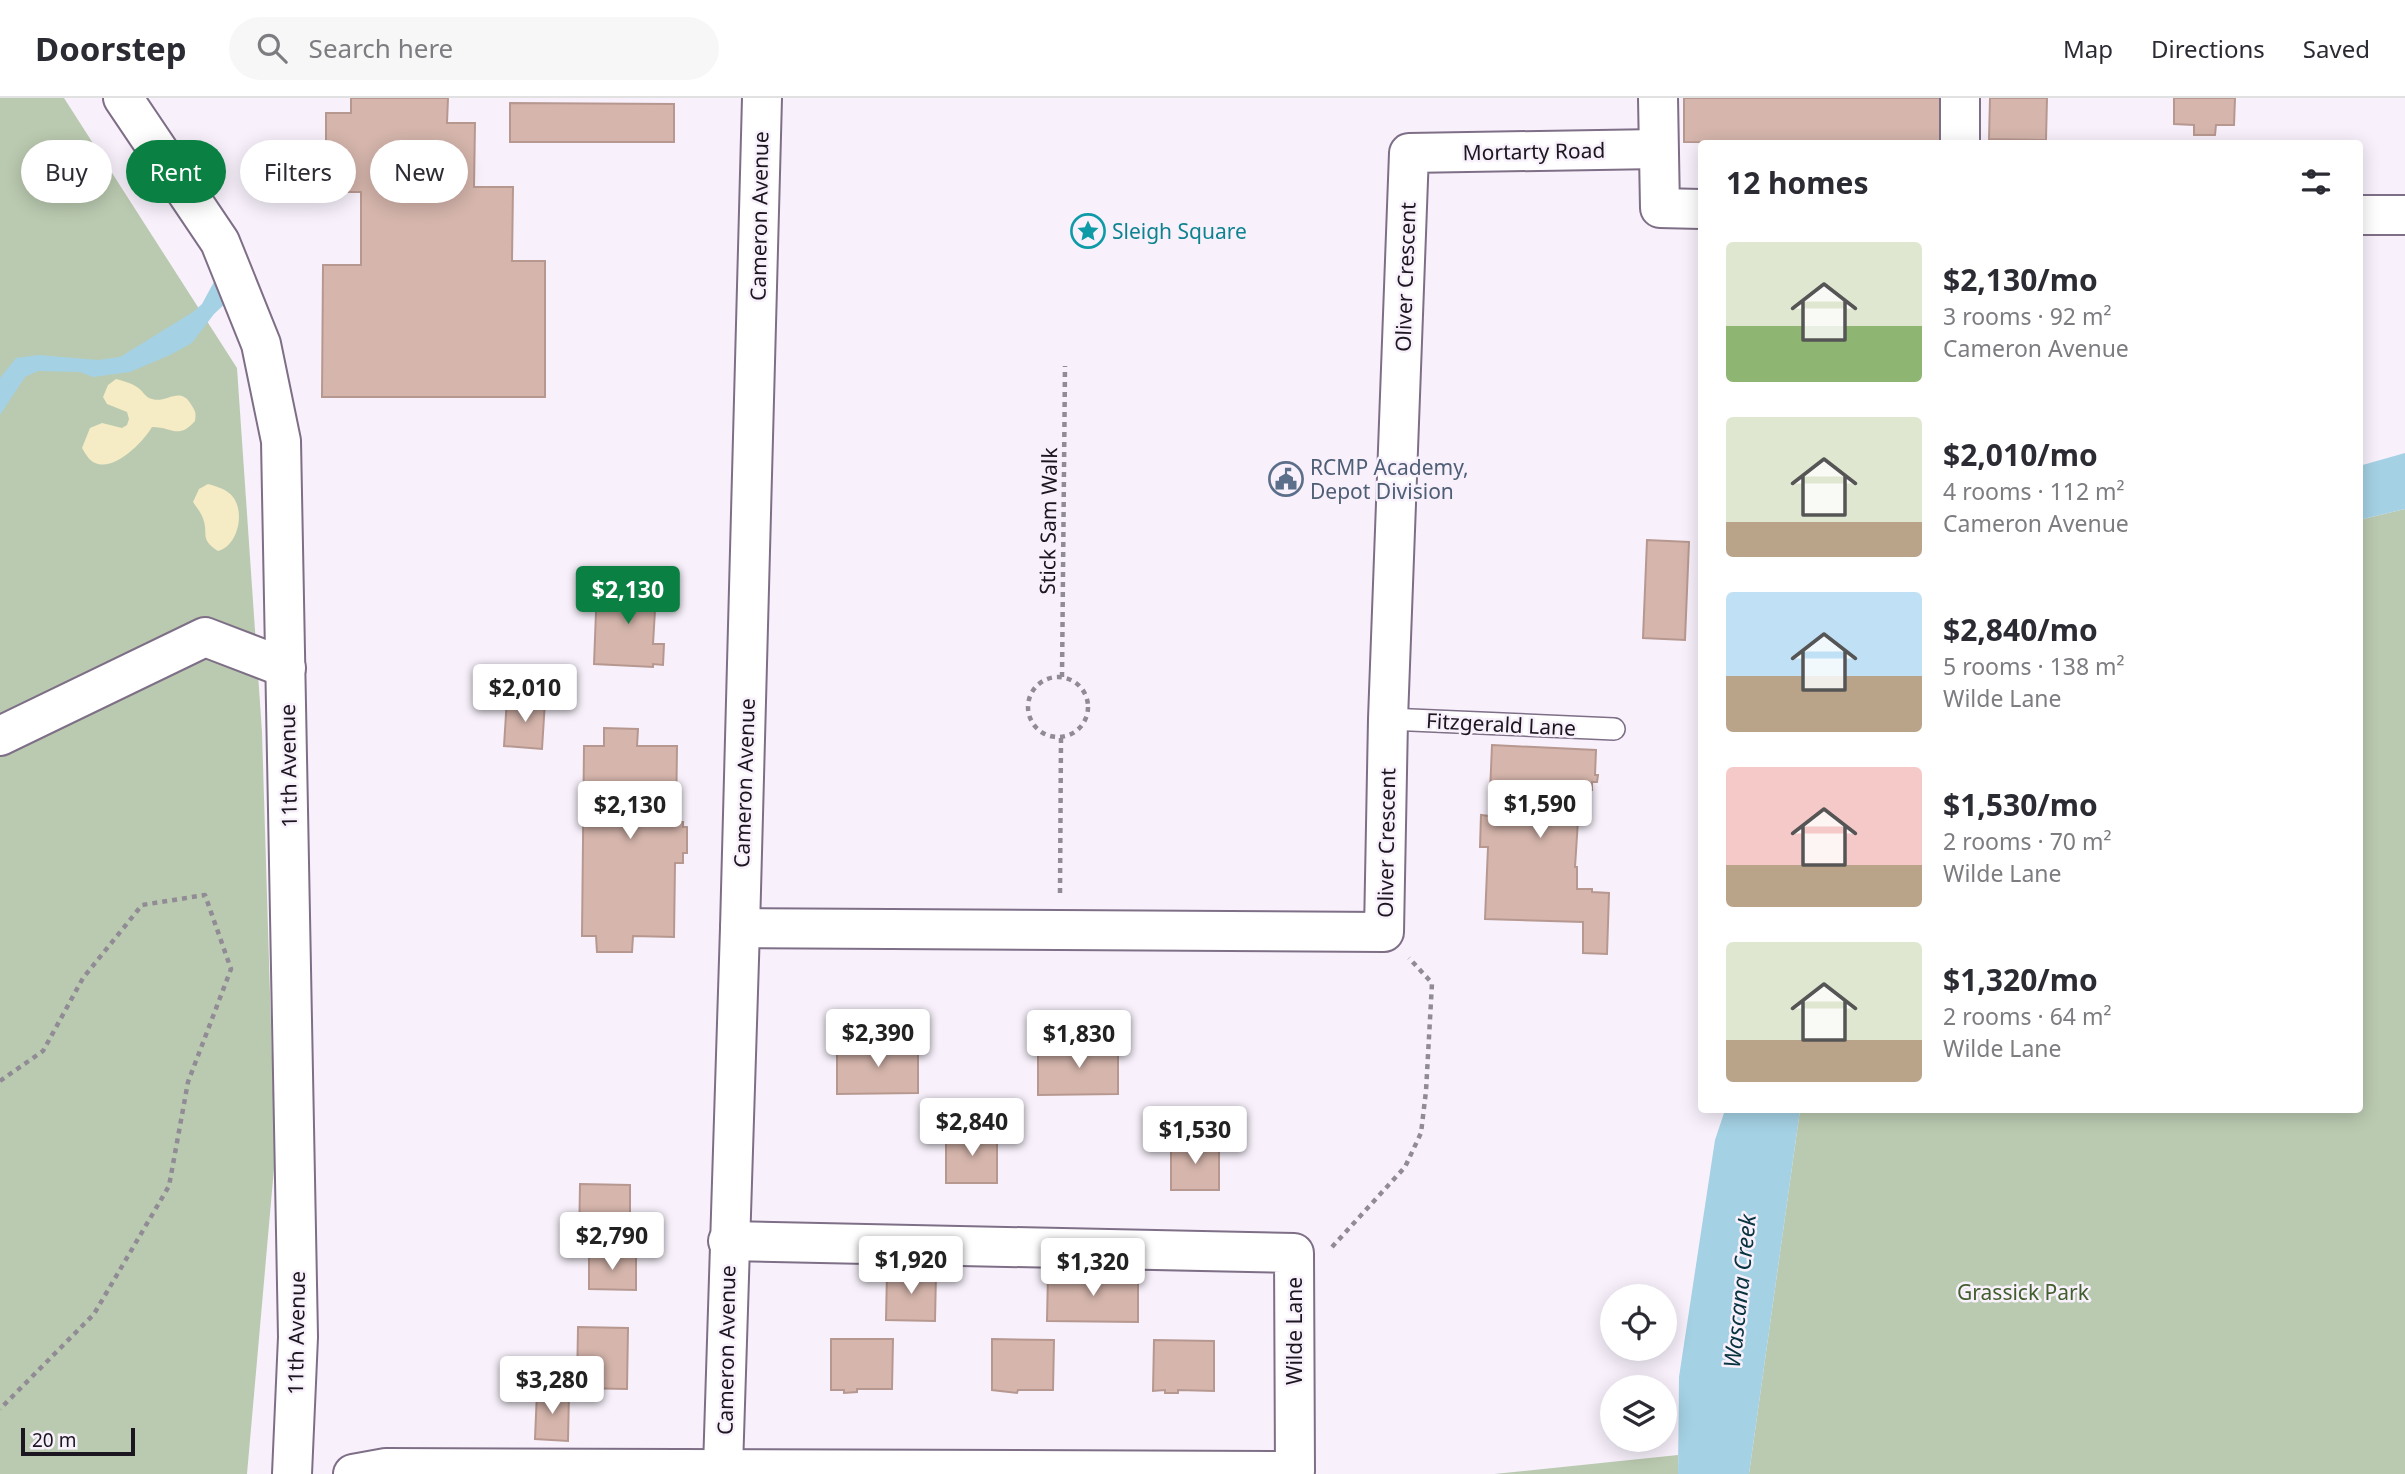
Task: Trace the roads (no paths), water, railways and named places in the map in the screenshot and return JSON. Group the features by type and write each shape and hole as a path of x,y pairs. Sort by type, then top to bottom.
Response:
{"street":[{"name":"11th Avenue","path":"123,98 220,242 261,344 281,440 298,1337 292,1474"},
{"name":"Cameron Avenue","path":"723,1468 762,98"},
{"path":"1658,98 1660,208 1698,209"},
{"path":"1960,98 1960,140"},
{"name":"Mortarty Road","path":"1409,153 1658,149"},
{"name":"Oliver Crescent","path":"740,928 1384,932 1388,719 1409,153"},
{"path":"2363,215 2405,215"},
{"path":"0,736 205,637 286,668"},
{"name":"Wilde Lane","path":"723,1468 1295,1471 1294,1253 729,1241"},
{"path":"352,1474 386,1468 723,1468"}],"lane":[{"name":"Fitzgerald Lane","path":"1388,719 1614,729"}],"water":[{"path":"215,280 229,300 214,314 192,343 130,372 93,377 80,372 38,371 25,377 0,415 0,378 16,358 38,355 98,360 120,357 193,312 202,304"},
{"path":"2405,453 2405,509 2363,519 2363,465"},
{"name":"Wascana Creek","path":"1724,1113 1800,1113 1749,1474 1678,1474 1679,1377 1715,1140"}],"place":[{"name":"Sleigh Square","path":"1088,231"},
{"name":"RCMP Academy, Depot Division","path":"1286,479"}],"park label":[{"name":"Grassick Park","path":"2023,1292"}]}
